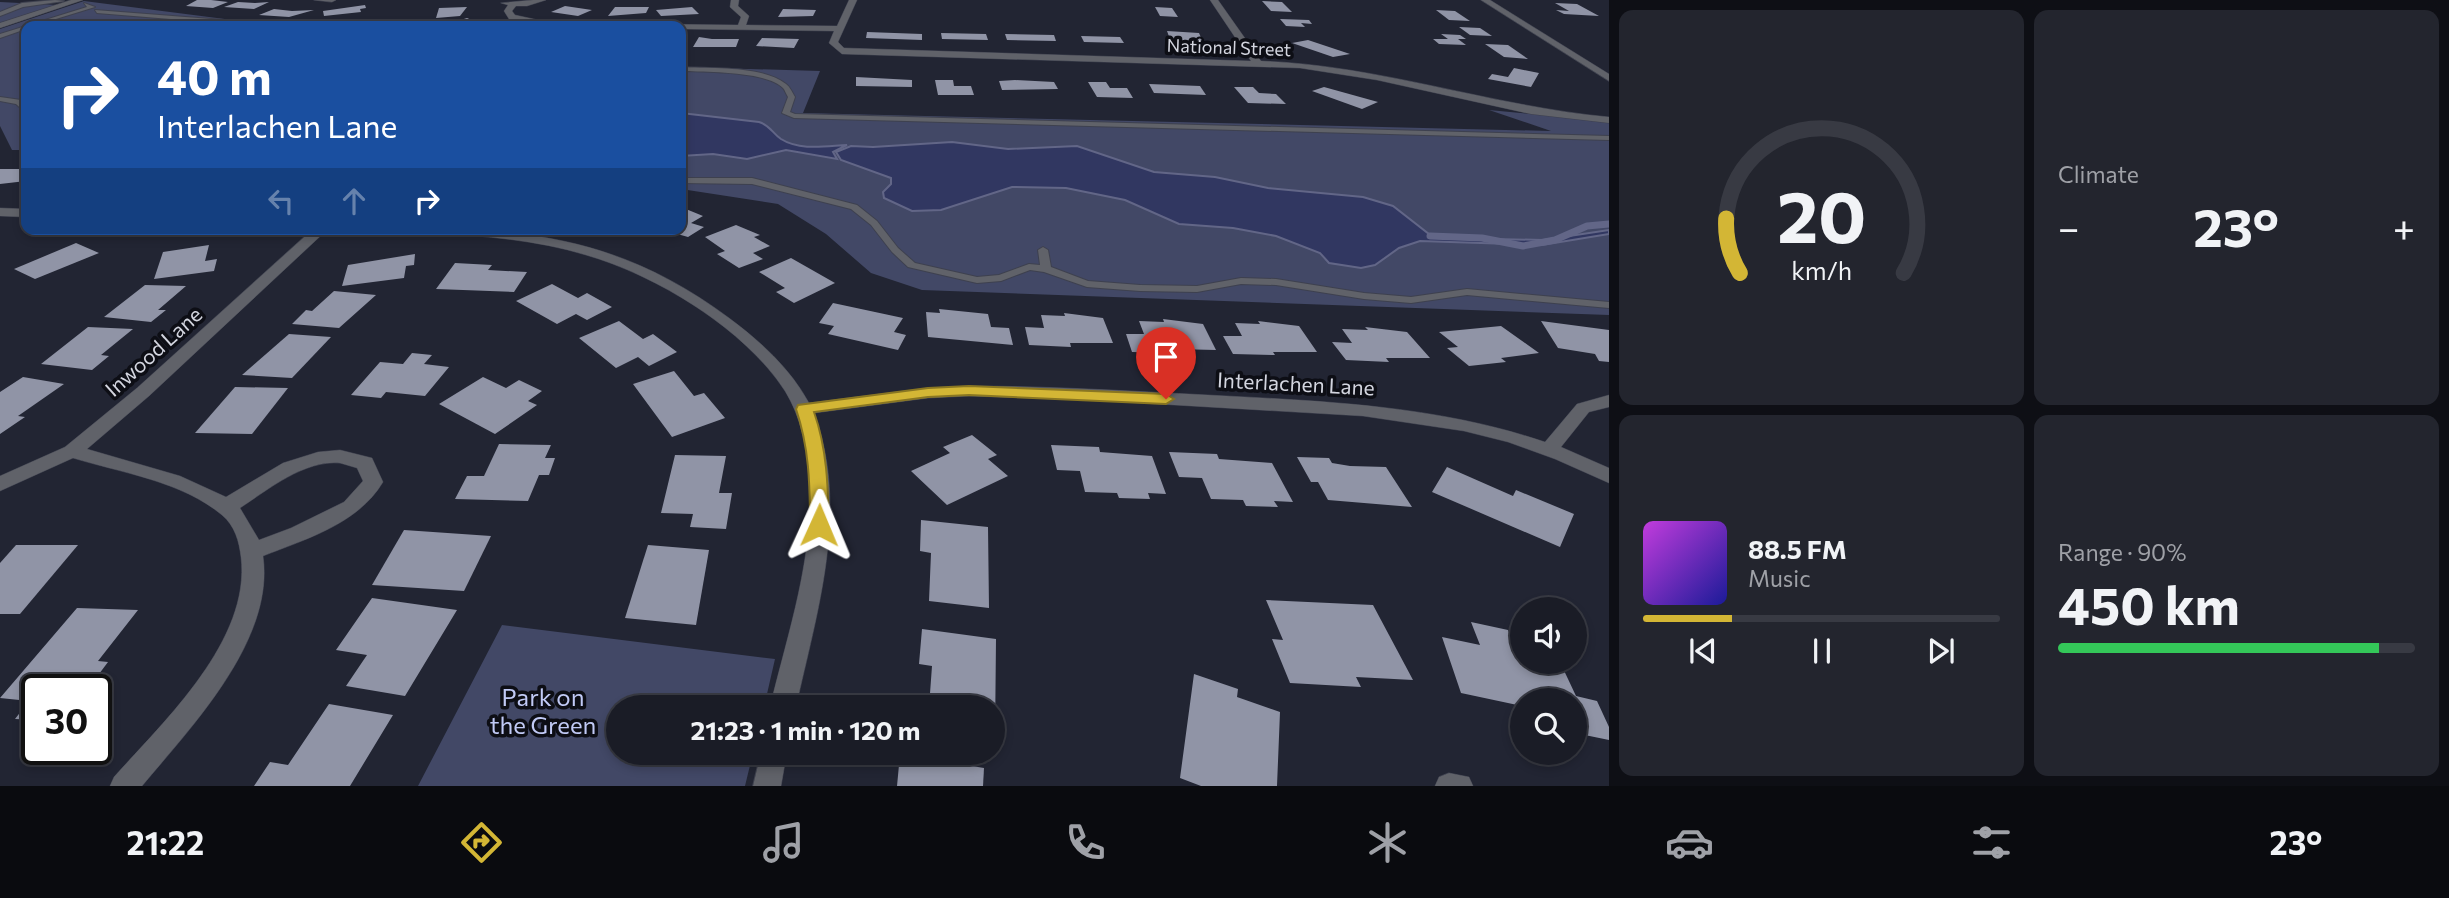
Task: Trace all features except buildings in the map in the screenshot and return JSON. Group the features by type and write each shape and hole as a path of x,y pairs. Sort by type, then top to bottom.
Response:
{"street":[{"path":"318,0 331,0"},
{"path":"503,0 513,4 542,0"},
{"path":"735,0 734,7 745,16 742,26"},
{"path":"686,25 838,29 853,0"},
{"path":"1214,0 1256,61"},
{"path":"1485,0 1609,78"},
{"path":"513,4 508,11 512,17 529,21"},
{"path":"0,26 84,6"},
{"name":"National Street","path":"838,29 833,43 842,51 1256,61 1335,69 1498,106 1609,120"},
{"path":"0,220 13,212"},
{"name":"Inwood Lane","path":"0,484 72,451 143,392 314,235"},
{"path":"498,235 541,239 601,253 646,270 704,305 771,359 804,409 813,434 821,508 818,541 786,695"},
{"name":"Interlachen Lane","path":"804,409 928,393 969,391 1378,409 1447,420 1549,449 1609,476"},
{"path":"1549,449 1583,408 1609,401"},
{"path":"72,451 187,487 226,508 243,524 252,551 254,578 235,640 211,679 124,786"},
{"path":"226,508 264,482 297,466 333,456 365,463 373,482 351,507 298,534 252,551"},
{"path":"767,786 771,765"},
{"path":"1449,786 1459,786"}],"lane":[{"path":"0,14 22,5 61,1"},
{"path":"43,21 84,6 97,11 215,21"},
{"path":"0,36 21,29"},
{"path":"686,68 766,75 783,82 790,94 791,105 786,113 794,116 1609,138"},
{"path":"0,99 18,102 21,105"},
{"path":"686,180 752,181 854,207 874,223 895,250 912,265 977,280 1001,278 1029,267 1046,269 1087,284 1140,288 1197,289 1241,281 1276,282 1364,296 1411,300 1467,292 1609,305"},
{"path":"1043,250 1046,269"}],"green space":[{"path":"84,1 240,21 24,21"},
{"path":"0,2 59,5 0,24"},
{"path":"21,22 21,150 12,150 0,126 0,29"},
{"path":"686,67 820,71 803,113 1551,131 1489,110 1609,121 1609,315 922,290 871,273 826,234 778,204 686,190"},
{"name":"Park on the Green","path":"502,625 775,659 767,695 606,695 606,765 750,765 745,786 418,786"}],"shaded area":[{"path":"686,114 759,122 781,139 796,145 847,145 833,152 837,159 786,150 747,159 713,154 686,156"},
{"path":"952,142 1008,149 1077,146 1154,172 1215,177 1268,188 1363,197 1393,206 1429,234 1447,238 1543,240 1609,230 1609,234 1542,245 1420,241 1399,248 1375,265 1361,268 1329,263 1320,253 1276,236 1233,228 1179,224 1125,200 1066,188 1012,187 941,210 912,211 884,198 883,192 891,184 891,178 841,160 836,152 851,146"}],"waterway":[{"path":"1430,236 1482,238 1523,246 1555,240 1587,226 1609,224"}],"route":[{"path":"819,525 819,477 813,434 804,409 928,393 969,391 1166,399"}]}
